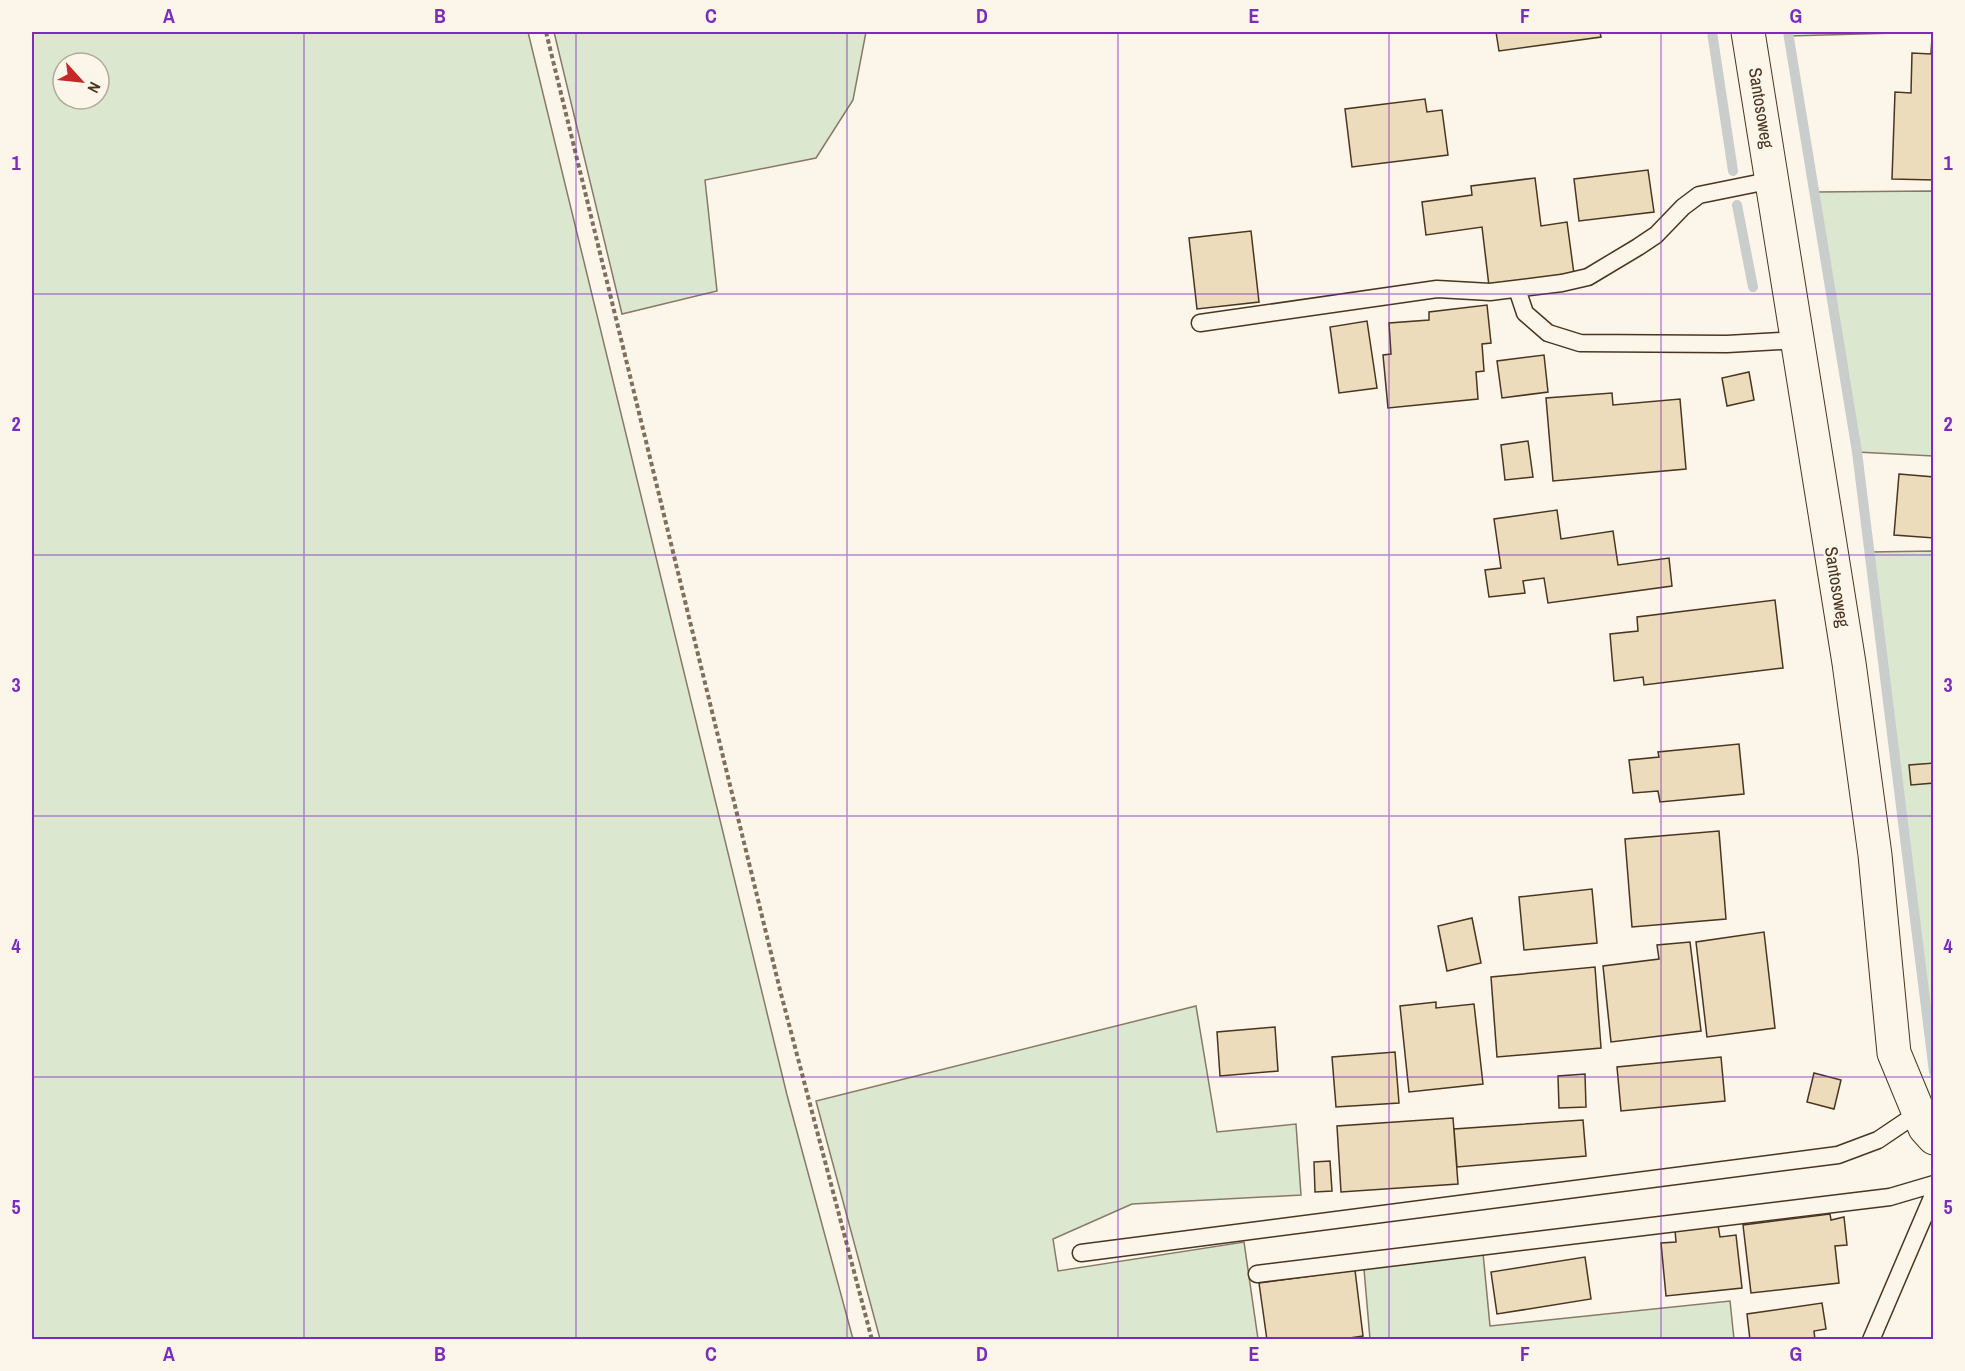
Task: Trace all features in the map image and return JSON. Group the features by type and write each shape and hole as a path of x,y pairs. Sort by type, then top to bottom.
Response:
{"street":[{"name":"Santosoweg","path":"1748,32 1849,663 1875,855 1894,1053 1926,1125"}],"lane":[{"path":"1200,323 1437,289 1490,292 1588,277 1656,235 1683,207 1699,195 1773,180"},
{"path":"1517,289 1525,312 1548,333 1580,343 1727,344 1799,340"},
{"path":"1080,1253 1838,1155 1926,1125"},
{"path":"1257,1274 1890,1197 1934,1184"},
{"path":"1871,1340 1934,1193"}],"path":[{"path":"546,32 772,959 872,1340"}],"green space":[{"path":"32,32 528,32 787,1095 853,1339 32,1339"},
{"path":"554,32 866,32 853,100 816,158 705,180 717,291 622,314"},
{"path":"1788,32 1934,32 1789,36"},
{"path":"1933,191 1933,456 1857,452 1815,192"},
{"path":"1933,551 1933,1072 1870,552"},
{"path":"1196,1006 1217,1132 1296,1124 1301,1195 1132,1204 1053,1239 1058,1271 1244,1242 1258,1339 880,1339 816,1101"},
{"path":"1483,1253 1490,1326 1730,1301 1734,1339 1370,1339 1364,1269"}],"building":[{"path":"1496,32 1600,32 1601,37 1499,51"},
{"path":"1932,37 1934,180 1892,179 1895,92 1911,93 1912,53 1931,54"},
{"path":"1425,99 1427,112 1442,110 1448,155 1352,167 1345,109"},
{"path":"1648,170 1654,212 1579,221 1574,179"},
{"path":"1535,178 1541,226 1567,222 1574,274 1489,286 1482,227 1426,235 1422,202 1472,195 1471,186"},
{"path":"1251,231 1259,302 1197,309 1189,238"},
{"path":"1487,305 1491,343 1482,344 1484,371 1476,372 1478,399 1388,408 1383,355 1391,354 1389,323 1429,320 1429,312"},
{"path":"1367,321 1377,388 1339,393 1330,327"},
{"path":"1544,355 1548,392 1502,398 1497,361"},
{"path":"1749,372 1754,400 1727,406 1722,378"},
{"path":"1612,393 1613,405 1680,399 1686,469 1553,481 1546,398"},
{"path":"1528,441 1533,477 1505,480 1501,445"},
{"path":"1899,474 1934,477 1934,538 1894,535"},
{"path":"1557,510 1561,539 1613,531 1618,565 1669,558 1672,586 1548,603 1544,578 1523,581 1525,593 1489,597 1485,570 1501,568 1494,519"},
{"path":"1775,600 1783,668 1644,685 1643,677 1614,681 1610,634 1638,631 1637,617"},
{"path":"1739,744 1744,794 1660,802 1658,791 1633,793 1629,760 1659,757 1658,752"},
{"path":"1934,763 1934,783 1911,785 1909,765"},
{"path":"1719,831 1726,919 1632,927 1625,839"},
{"path":"1592,889 1597,943 1524,950 1519,897"},
{"path":"1472,918 1481,963 1447,971 1438,926"},
{"path":"1764,932 1775,1028 1707,1037 1696,942"},
{"path":"1690,942 1701,1031 1611,1042 1603,966 1659,959 1657,945"},
{"path":"1595,967 1601,1048 1497,1057 1491,977"},
{"path":"1436,1002 1436,1008 1474,1004 1483,1084 1409,1092 1400,1006"},
{"path":"1275,1027 1278,1071 1220,1076 1217,1032"},
{"path":"1395,1052 1399,1103 1336,1107 1332,1057"},
{"path":"1721,1057 1725,1101 1621,1111 1617,1067"},
{"path":"1814,1073 1841,1080 1834,1109 1807,1102"},
{"path":"1585,1074 1586,1107 1559,1108 1558,1076"},
{"path":"1453,1118 1458,1184 1341,1192 1337,1126"},
{"path":"1583,1120 1586,1156 1457,1167 1454,1129"},
{"path":"1330,1161 1332,1191 1315,1192 1314,1162"},
{"path":"1830,1214 1831,1220 1844,1217 1847,1245 1835,1246 1839,1283 1751,1293 1743,1225"},
{"path":"1718,1225 1720,1237 1736,1235 1742,1288 1666,1296 1661,1243 1676,1242 1675,1230"},
{"path":"1585,1257 1591,1299 1497,1314 1491,1272"},
{"path":"1355,1270 1363,1336 1336,1340 1267,1340 1259,1283"},
{"path":"1822,1303 1826,1329 1814,1331 1815,1340 1750,1340 1747,1314"}],"waterway":[{"path":"1712,32 1733,171"},
{"path":"1788,32 1857,452 1934,1072"},
{"path":"1737,205 1753,287"}]}
